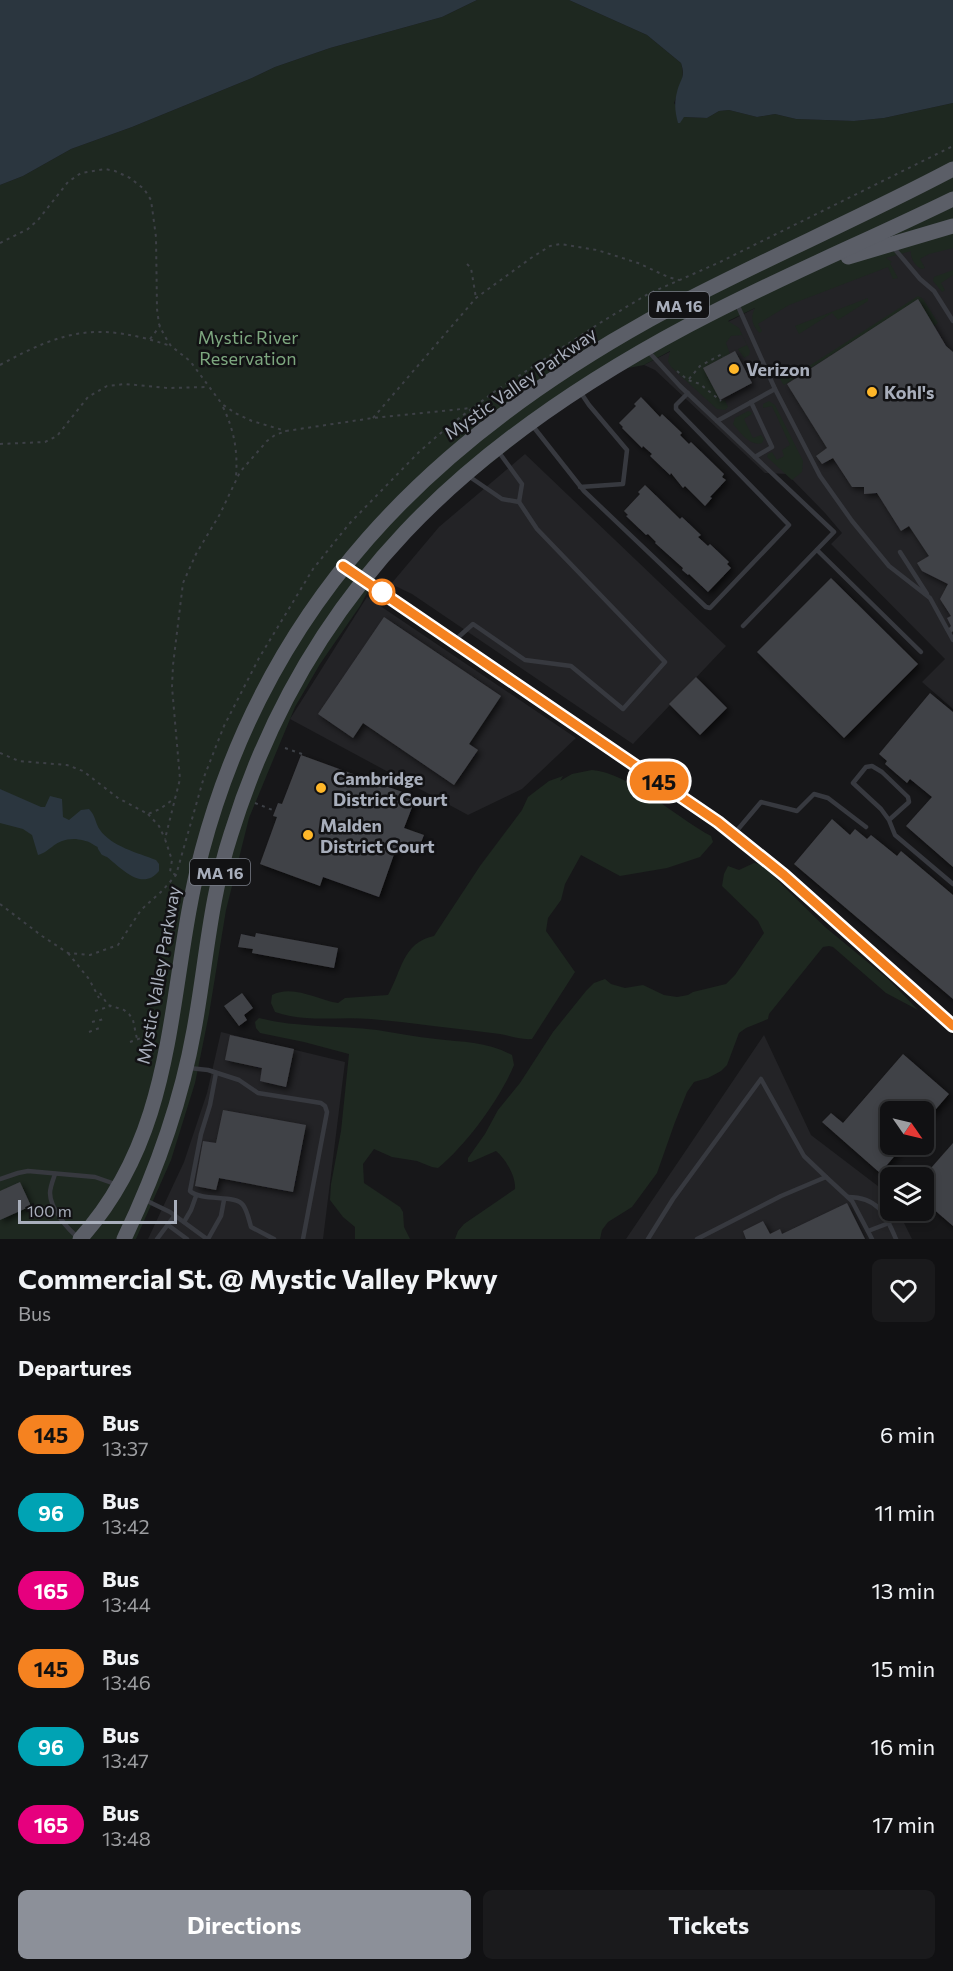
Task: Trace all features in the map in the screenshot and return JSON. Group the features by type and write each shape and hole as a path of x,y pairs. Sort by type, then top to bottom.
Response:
{"highway":[{"name":"Mystic Valley Parkway","path":"80,1239 120,1187 137,1150 159,1082 172,1023 193,889 207,832 225,778 274,671 304,621 343,566 393,509 440,465 500,416 564,372 674,308 953,169"},
{"path":"885,239 953,199"},
{"path":"885,239 953,226"},
{"name":"MA 16","path":"124,1239 168,1133 186,1068 196,1021 215,895 228,841 247,786 270,731 297,679 329,626 363,579 416,520 465,474 531,423 579,390 646,349 736,302 794,274 885,239"}],"street":[{"path":"343,566 734,834 784,875 953,1026"}],"lane":[{"path":"885,239 920,279 934,291 953,321"},
{"path":"736,302 776,389 820,476 852,521 889,566 930,598"},
{"path":"646,349 687,393 834,532 743,626"},
{"path":"717,421 776,389"},
{"path":"579,390 627,450 623,484 580,487"},
{"path":"531,423 580,487 706,607 713,607 789,525 676,409 676,405 687,393"},
{"path":"751,402 772,447 754,457"},
{"path":"453,642 473,624 525,660 571,666 623,709 665,662 537,529 519,502 522,483 496,449"},
{"path":"465,474 502,499 519,502"},
{"path":"817,550 921,652"},
{"path":"900,552 930,598 953,640"},
{"path":"889,820 909,802 908,797 882,772 872,766 866,767 853,783 881,809 889,820 894,835 953,884"},
{"path":"734,834 761,802 797,811 814,794 828,798 866,827"},
{"path":"186,1068 208,1070 239,1080 258,1093 321,1103 326,1106 327,1112 303,1239"},
{"path":"216,1073 190,1191 196,1196 239,1200 244,1206 251,1227 274,1239"},
{"path":"648,1239 674,1199 761,1079 804,1156 848,1197 856,1207 872,1239"},
{"path":"0,1179 23,1172 55,1174 95,1177 120,1187"},
{"path":"55,1174 50,1199 65,1225 80,1239"},
{"path":"697,1239 781,1196 826,1177"},
{"path":"184,1222 196,1196"},
{"path":"848,1197 862,1197 881,1208 896,1239"},
{"path":"142,1199 175,1215 208,1239 221,1216 224,1200"},
{"path":"157,1239 175,1215"},
{"path":"868,1232 889,1223"},
{"path":"168,1225 187,1239"}],"path":[{"path":"0,243 28,229 68,182 81,173 105,169 130,178 144,189 151,200 156,237 157,309 160,326 171,346"},
{"path":"373,418 476,298 549,246 560,244 597,250 680,280"},
{"path":"467,264 471,268 476,298"},
{"path":"150,339 160,326"},
{"path":"0,365 67,335 81,332 116,332 171,346 190,361 222,404 230,421 237,447 236,480"},
{"path":"688,380 700,366 722,354 723,357"},
{"path":"677,370 688,380 700,384 721,401"},
{"path":"0,444 45,442 57,436 88,397 107,386 125,384 168,388 208,387"},
{"path":"222,404 252,421 286,431"},
{"path":"165,839 180,779 172,687 174,643 180,599 187,570 220,514 236,480 257,450 275,435 286,431 373,418 473,408"},
{"path":"285,748 304,755"},
{"path":"0,753 19,761 68,765 83,771 118,798 148,814 159,826 165,839 172,860 170,872 176,875 141,910 118,945 90,955 69,952"},
{"path":"148,814 160,809 175,798"},
{"path":"255,803 275,811"},
{"path":"0,904 42,936 69,952 90,979 99,998"},
{"path":"100,993 111,1006 124,1010 133,1020 139,1039 130,1042"},
{"path":"95,1011 111,1006"},
{"path":"92,1022 104,1018"},
{"path":"89,1032 102,1027"}],"shaded area":[{"path":"0,0 477,0 442,17 330,48 275,67 132,127 71,149 23,176 0,185"},
{"path":"569,0 953,0 953,103 884,118 854,121 796,119 775,114 757,117 729,110 719,111 707,118 684,117 678,123 675,104 683,75 681,63 647,35"},
{"path":"953,235 953,709 922,682 945,659 831,544 842,533 825,513 787,474 765,473 655,370 644,365 771,300"},
{"path":"525,454 726,646 633,744 412,594 391,584 439,527"},
{"path":"367,597 576,738 522,789 468,815 290,719"},
{"path":"0,789 41,807 45,807 50,796 62,799 63,817 69,820 81,810 89,809 105,836 125,848 156,860 159,864 159,871 152,877 139,879 102,855 97,847 76,839 58,843 38,855 32,835 23,829 0,823"},
{"path":"221,1032 345,1062 323,1239 148,1239 184,1162 207,1093"},
{"path":"764,1035 811,1135 880,1188 880,1221 903,1221 912,1239 626,1239"}],"green space":[{"name":"Mystic River Reservation","path":"477,0 569,0 647,35 681,63 682,78 674,103 684,117 707,118 719,111 729,110 757,117 775,114 796,119 854,121 884,118 953,103 953,248 929,254 920,259 925,268 922,269 913,262 911,251 886,258 892,262 890,263 898,278 893,279 888,267 789,305 758,324 762,331 760,333 753,322 755,308 728,321 739,328 750,351 749,355 744,358 738,349 747,345 742,335 731,336 726,343 730,354 703,368 721,401 725,400 728,407 725,410 717,409 671,367 668,361 670,351 644,365 623,369 545,420 446,499 380,569 360,606 320,664 295,707 249,818 226,910 195,1083 171,1160 136,1239 0,1239 0,185 23,176 71,149 132,127 275,67 330,48 442,17"},
{"path":"953,270 953,275 941,283 945,290 942,292 933,281 934,277"},
{"path":"918,296 923,299 938,323 934,326 918,300 783,384 777,374 783,369 790,376 809,366"},
{"path":"868,298 868,301 838,320 832,313 799,334 795,326"},
{"path":"769,401 775,405 803,461 802,472 792,480 767,457 772,452 777,460 784,456 782,450 790,445 772,406 763,408 763,404"},
{"path":"748,411 752,414 744,419 753,438 761,435 764,439 762,443 749,441 733,424 735,418"},
{"path":"592,770 606,773 637,787 711,836 713,842 700,857 667,868 620,876 581,855 565,884 561,900 548,918 546,931 575,972 532,1039 359,1018 310,1018 275,1012 271,1003 272,995 280,992 297,992 338,1003 345,998 388,995 409,951 423,940 434,936 480,866 522,810 528,797 549,781 563,776 560,781 572,774"},
{"path":"754,863 767,870 825,927 888,979 918,1010 886,993 833,947 823,947 769,1014 768,1019 739,1033 727,1065 708,1078 694,1082 687,1092 657,1173 632,1207 608,1222 602,1230 600,1239 455,1239 464,1224 515,1189 510,1168 496,1151 471,1162 468,1162 468,1158 498,1110 520,1083 553,1032 594,983 605,979 611,984 625,988 643,985 664,995 677,997 726,984 735,975 764,933 758,921 722,886 724,874 728,866 739,870"},
{"path":"259,1018 475,1043 494,1047 512,1055 514,1065 491,1106 460,1147 438,1168 417,1161 392,1157 374,1149 363,1164 364,1183 400,1207 403,1212 404,1227 410,1239 355,1239 355,1227 343,1217 330,1200 341,1131 349,1054 260,1033 255,1022"}],"building":[{"name":"Kohl's","path":"918,299 946,346 953,352 953,631 951,633 948,629 951,626 947,618 951,616 940,599 948,584 922,571 917,563 929,556 909,526 901,531 877,493 864,494 864,487 852,487 833,458 822,464 816,456 827,448 787,384"},
{"path":"735,351 752,383 720,400 703,368"},
{"path":"641,397 660,417 662,414 682,433 680,435 689,444 691,442 724,474 722,477 726,480 705,506 685,486 683,488 671,473 670,475 650,456 652,454 643,446 642,448 619,423 636,406 634,404"},
{"path":"645,485 680,519 682,517 701,535 698,537 708,546 710,544 729,562 727,564 731,568 708,592 626,516 628,515 624,511"},
{"path":"831,578 918,664 844,738 757,652"},
{"path":"384,617 501,696 469,744 478,750 454,785 363,723 353,738 318,714"},
{"path":"696,677 727,708 700,735 669,704"},
{"path":"930,693 953,712 953,867 906,826 932,797 910,779 907,783 885,764 887,761 879,754"},
{"path":"301,755 416,797 404,828 424,835 418,850 398,843 379,897 323,877 320,886 260,864 277,817 273,816 278,803 282,804"},
{"path":"832,819 850,835 855,829 867,839 871,835 897,856 901,851 953,895 953,999 794,864"},
{"path":"256,933 338,948 334,968 252,953 253,949 238,947 241,934 255,937"},
{"path":"242,993 253,1008 244,1015 247,1020 239,1026 224,1006"},
{"path":"230,1035 294,1049 286,1087 260,1081 262,1068 225,1060"},
{"path":"903,1054 949,1094 934,1111 934,1101 880,1101 880,1155 896,1155 885,1167 880,1167 880,1173 822,1122 831,1113 843,1123"},
{"path":"223,1110 306,1125 293,1192 219,1178 216,1190 195,1186 203,1141 216,1143"},
{"path":"953,1143 953,1226 934,1210 934,1167 932,1167"},
{"path":"20,1182 31,1206 0,1220 0,1191"},
{"path":"847,1203 865,1239 746,1239 743,1231 763,1221 770,1234 780,1229 782,1234"}],"bus line":[{"name":"145","path":"343,566 718,822 784,875 953,1026"}],"place":[{"name":"Verizon","path":"734,369"},
{"name":"Kohl's","path":"872,392"},
{"name":"Cambridge District Court","path":"321,788"},
{"name":"Malden District Court","path":"308,835"}]}
